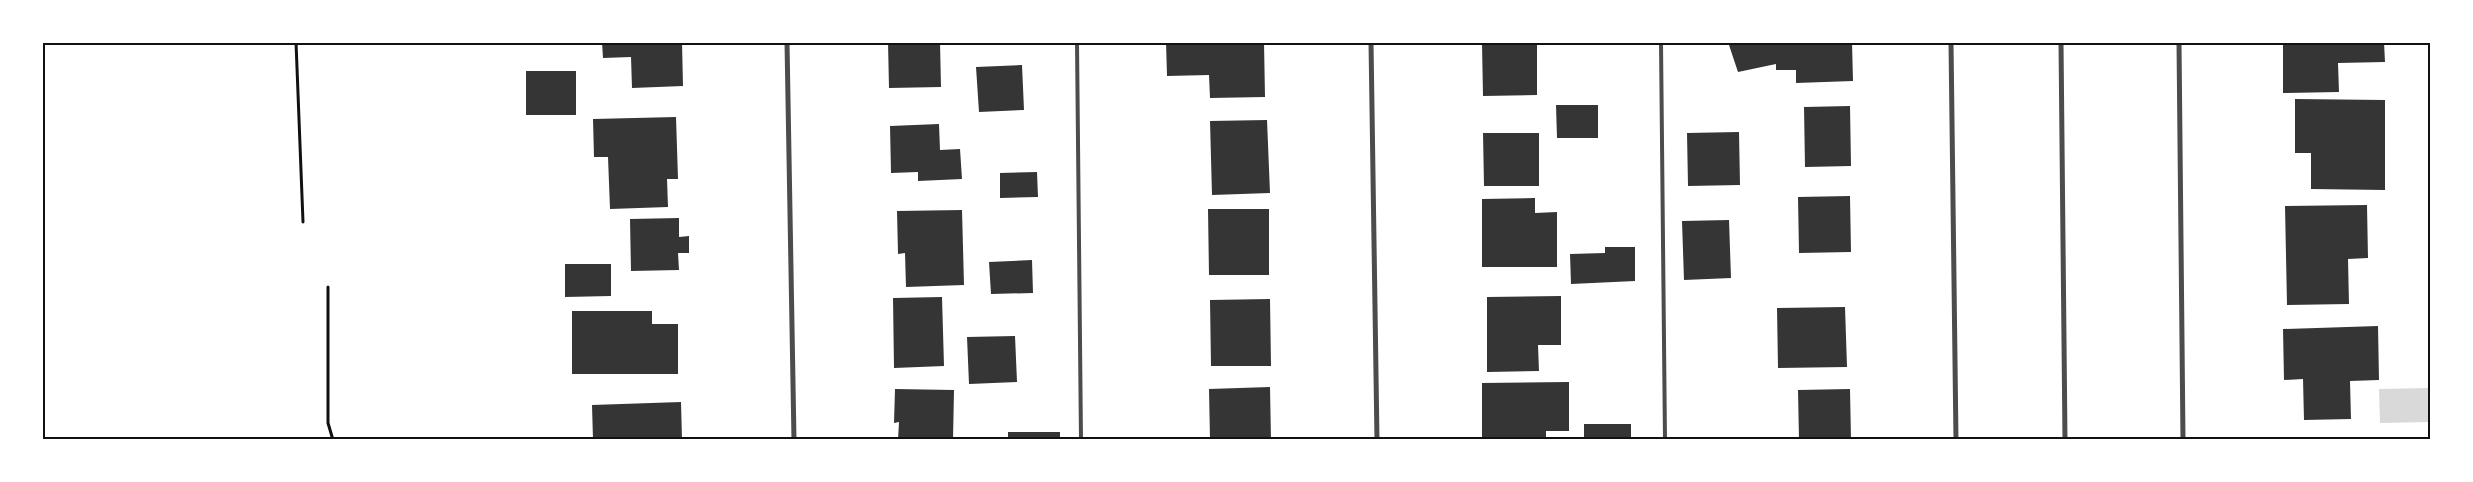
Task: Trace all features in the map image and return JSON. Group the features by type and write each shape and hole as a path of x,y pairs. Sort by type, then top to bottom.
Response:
{"street":[{"path":"787,42 794,440"},
{"path":"1371,42 1377,440"},
{"path":"1951,42 1956,440"},
{"path":"2061,42 2066,440"},
{"path":"2179,42 2183,440"}],"lane":[{"path":"1077,42 1081,440"},
{"path":"1661,42 1665,440"}],"path":[{"path":"296,42 302,222"},
{"path":"328,287 328,423 333,440"}],"shaded area":[{"path":"2430,388 2430,422 2380,423 2379,389"}],"building":[{"path":"602,42 682,42 683,86 632,88 631,57 603,58"},
{"path":"888,42 940,42 941,87 889,88"},
{"path":"1166,42 1264,42 1265,97 1210,98 1209,75 1167,76"},
{"path":"1728,42 1852,42 1853,81 1796,83 1796,70 1776,70 1776,64 1738,72"},
{"path":"2283,42 2384,42 2385,62 2338,63 2339,92 2283,93"},
{"path":"1537,43 1537,95 1483,96 1482,44"},
{"path":"1022,65 1024,110 979,112 976,67"},
{"path":"526,71 576,71 576,115 526,115"},
{"path":"2295,99 2385,100 2385,190 2311,189 2311,153 2295,153"},
{"path":"1556,105 1598,105 1598,138 1557,138"},
{"path":"1850,106 1851,166 1805,167 1804,107"},
{"path":"676,117 678,179 667,179 668,207 610,209 608,157 594,157 593,119"},
{"path":"1267,120 1270,193 1212,195 1210,121"},
{"path":"939,124 940,150 960,149 962,179 918,181 918,172 891,173 890,126"},
{"path":"1739,132 1740,185 1688,186 1687,133"},
{"path":"1483,133 1539,133 1539,186 1484,186"},
{"path":"1037,172 1038,197 1000,198 1000,173"},
{"path":"1850,196 1851,252 1799,253 1798,197"},
{"path":"1535,198 1535,213 1557,212 1557,267 1482,267 1482,199"},
{"path":"2367,205 2368,258 2348,259 2349,304 2287,305 2285,206"},
{"path":"1208,209 1269,209 1269,275 1209,275"},
{"path":"962,210 964,285 906,287 905,253 898,254 897,211"},
{"path":"679,218 679,237 689,236 689,253 678,253 679,270 631,271 630,219"},
{"path":"1729,220 1731,278 1684,280 1682,221"},
{"path":"1605,247 1635,247 1635,281 1571,284 1570,254 1605,253"},
{"path":"1032,260 1033,293 991,294 989,262"},
{"path":"565,264 611,264 611,296 565,297"},
{"path":"1561,296 1561,345 1538,345 1539,371 1487,372 1487,297"},
{"path":"942,297 944,366 894,368 893,298"},
{"path":"1270,299 1271,366 1211,366 1210,300"},
{"path":"1845,307 1847,367 1778,368 1777,308"},
{"path":"572,311 652,311 652,324 678,324 678,374 572,374"},
{"path":"2378,326 2379,380 2350,381 2351,419 2304,420 2303,379 2284,380 2283,329"},
{"path":"1015,336 1017,382 969,384 967,337"},
{"path":"1569,382 1569,431 1546,431 1546,440 1482,440 1482,383"},
{"path":"1270,387 1271,440 1210,440 1209,389"},
{"path":"895,389 954,390 953,440 898,440 899,422 894,423"},
{"path":"1850,389 1851,440 1799,440 1798,390"},
{"path":"681,402 682,440 593,440 592,405"},
{"path":"1584,424 1631,424 1631,440 1584,440"},
{"path":"1008,432 1060,432 1060,440 1008,440"}]}
